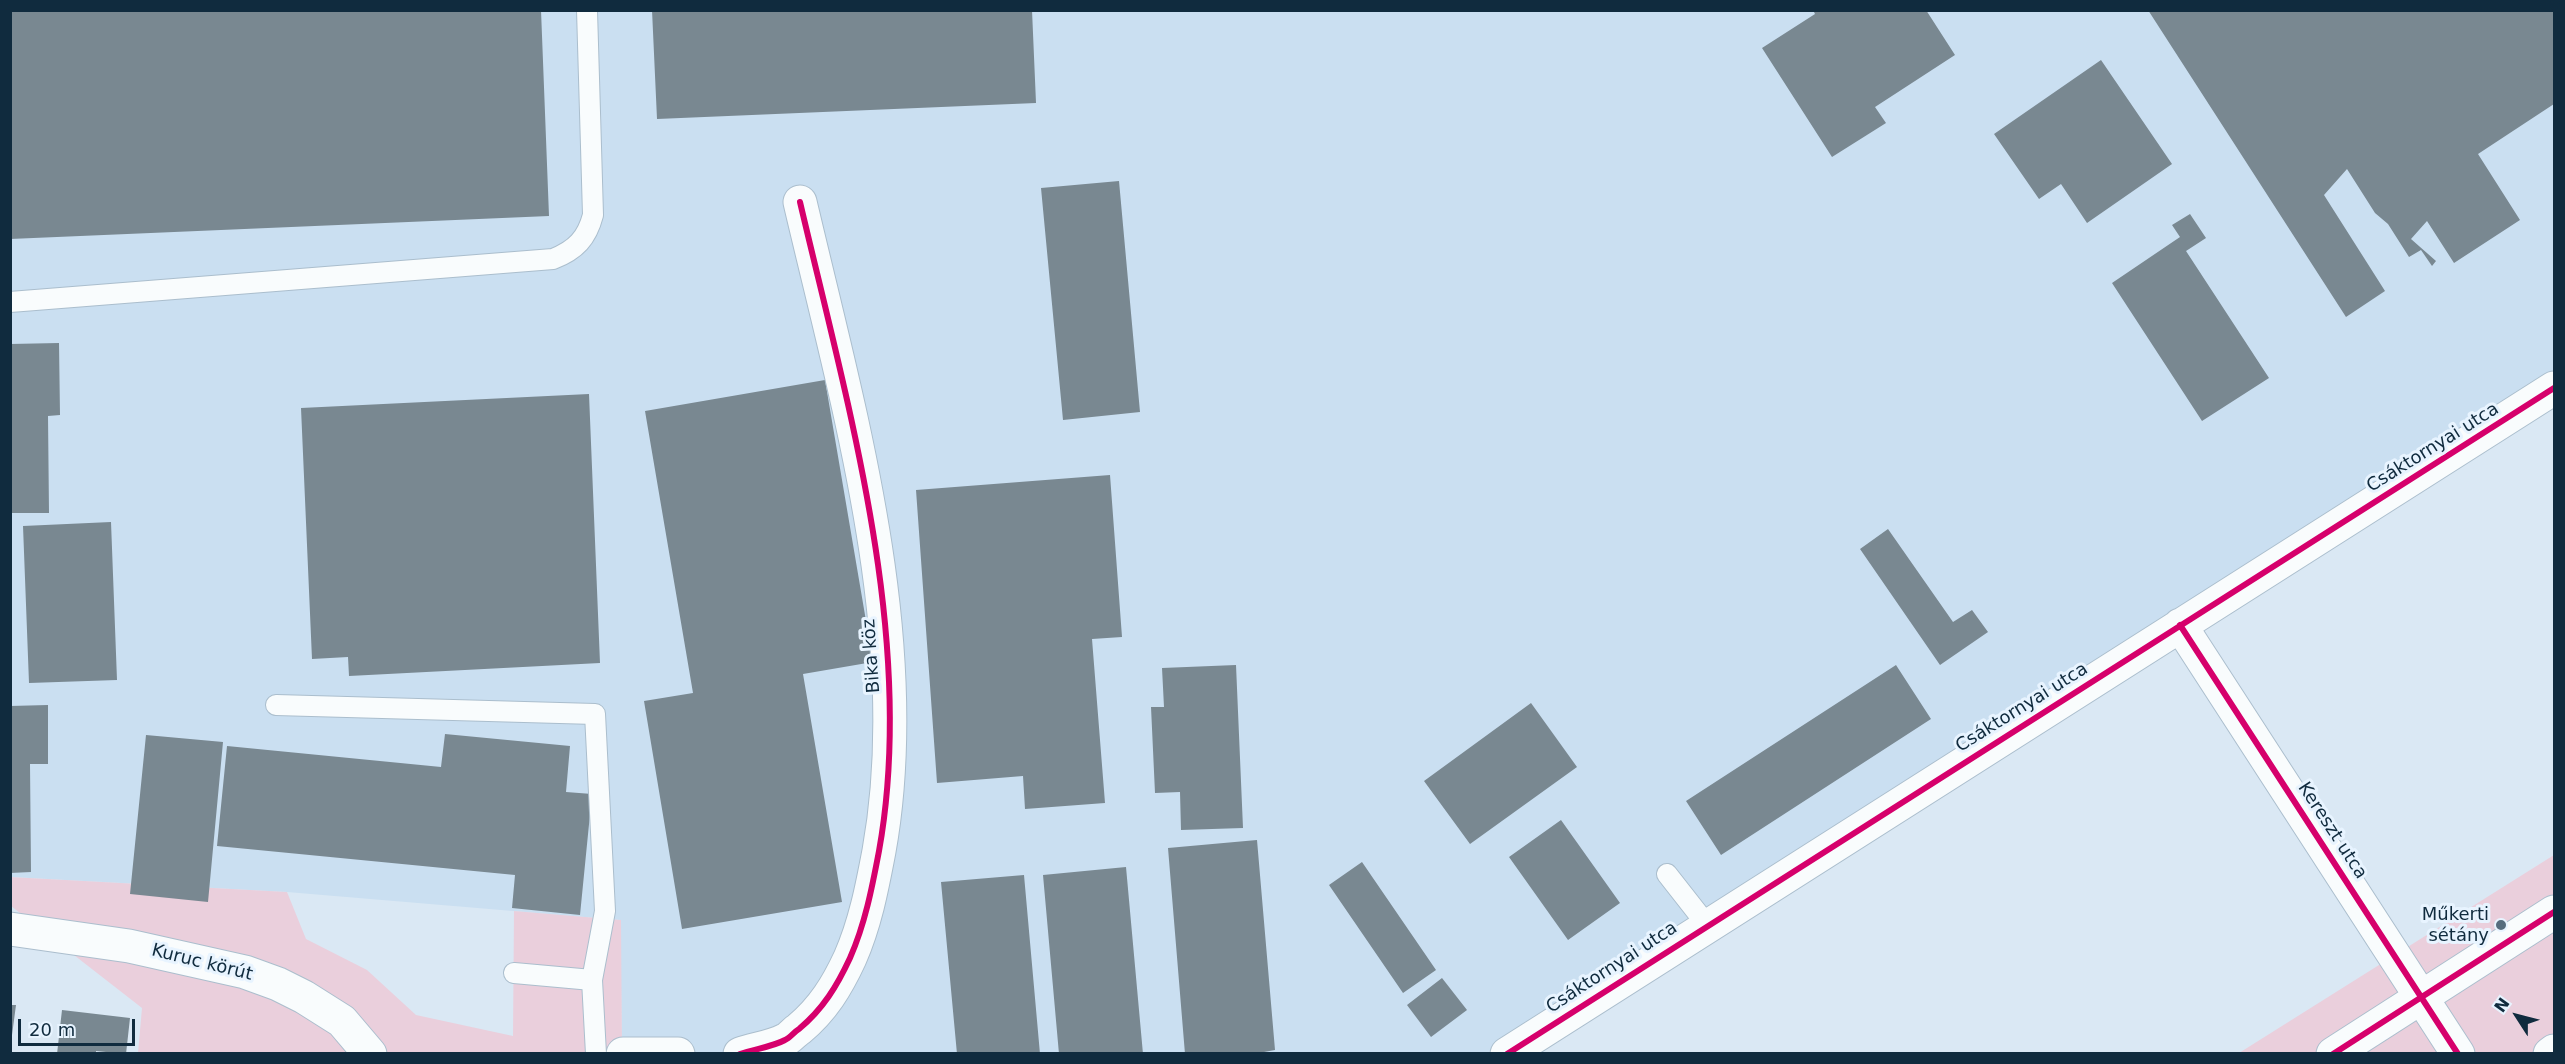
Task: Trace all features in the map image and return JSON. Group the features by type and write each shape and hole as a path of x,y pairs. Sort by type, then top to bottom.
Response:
{"street":[{"name":"Bika köz","path":"740,1053 785,1040 815,1016 835,990 856,944 870,901 886,812 890,701 882,591 852,427 800,202"},
{"name":"Csáktornyai utca","path":"1507,1053 2554,388"},
{"name":"Kereszt utca","path":"2180,625 2458,1053"},
{"path":"2333,1053 2554,912"},
{"name":"Kuruc körút","path":"10,929 129,946 244,972 287,988 342,1021 370,1053"},
{"path":"2550,1053 2554,1051"},
{"path":"623,1053 678,1053"}],"lane":[{"path":"10,302 553,259 569,253 581,242 589,230 593,214 587,10"},
{"path":"276,705 595,714 605,911 592,980 596,1053"},
{"path":"1667,874 1707,925"},
{"path":"514,973 592,980"}],"shaded area":[{"path":"10,11 2554,11 2554,386 2180,625 1487,1053 622,1053 620,920 287,892 11,877"},
{"path":"2554,855 2554,1053 2239,1053"},
{"path":"10,877 287,892 306,939 367,970 416,1015 513,1036 514,911 621,920 622,1053 138,1053 142,1008 11,906"}],"building":[{"path":"10,10 541,10 549,216 10,239"},
{"path":"652,10 1032,10 1036,103 657,119"},
{"path":"1813,10 1926,10 1955,55 1875,107 1886,123 1832,157 1762,48 1815,14"},
{"path":"2148,10 2554,10 2554,104 2478,154 2520,220 2454,263 2427,221 2411,239 2436,261 2432,266 2421,250 2409,257 2388,224 2375,213 2347,169 2324,195 2385,291 2346,317"},
{"path":"2101,60 2172,164 2087,223 2061,184 2039,199 1994,134"},
{"path":"1119,181 1140,412 1063,420 1041,188"},
{"path":"2190,214 2206,238 2186,251 2269,378 2202,421 2112,283 2180,237 2172,225"},
{"path":"59,343 60,415 48,416 49,513 10,513 10,344"},
{"path":"825,380 873,662 803,674 842,902 682,929 644,701 693,693 645,411"},
{"path":"589,394 600,663 349,676 348,657 312,659 301,408"},
{"path":"1110,475 1122,637 1092,639 1105,803 1025,809 1023,776 937,783 916,490"},
{"path":"111,522 117,680 29,683 23,526"},
{"path":"1888,529 1953,622 1972,610 1988,632 1940,665 1860,549"},
{"path":"1236,665 1243,828 1181,830 1180,792 1155,793 1151,707 1164,707 1162,668"},
{"path":"1896,665 1931,719 1721,855 1686,801"},
{"path":"1531,703 1577,767 1470,844 1424,781"},
{"path":"48,705 48,764 30,764 31,872 10,873 10,706"},
{"path":"445,734 570,746 566,792 592,794 580,915 512,908 515,875 217,846 227,746 441,767"},
{"path":"146,735 223,742 208,902 130,894"},
{"path":"1561,820 1620,903 1568,940 1509,857"},
{"path":"1257,840 1275,1050 1253,1054 1185,1054 1168,848"},
{"path":"1362,862 1436,970 1403,993 1329,885"},
{"path":"1126,867 1143,1054 1059,1054 1043,875"},
{"path":"1024,875 1040,1054 957,1054 941,882"},
{"path":"1442,978 1467,1010 1431,1037 1407,1005"},
{"path":"10,1005 16,1005 12,1035 10,1035"},
{"path":"62,1010 130,1018 126,1054 96,1051 96,1054 57,1054"}],"cycle path":[{"path":"740,1054 789,1038 815,1013 840,978 855,945 871,892 879,851 888,771 889,689 883,607 872,524 838,360 800,202"},
{"path":"1507,1054 2554,388"},
{"path":"2180,625 2458,1054"},
{"path":"2333,1054 2554,912"}],"place":[{"name":"Műkerti sétány","path":"2501,925"}]}
